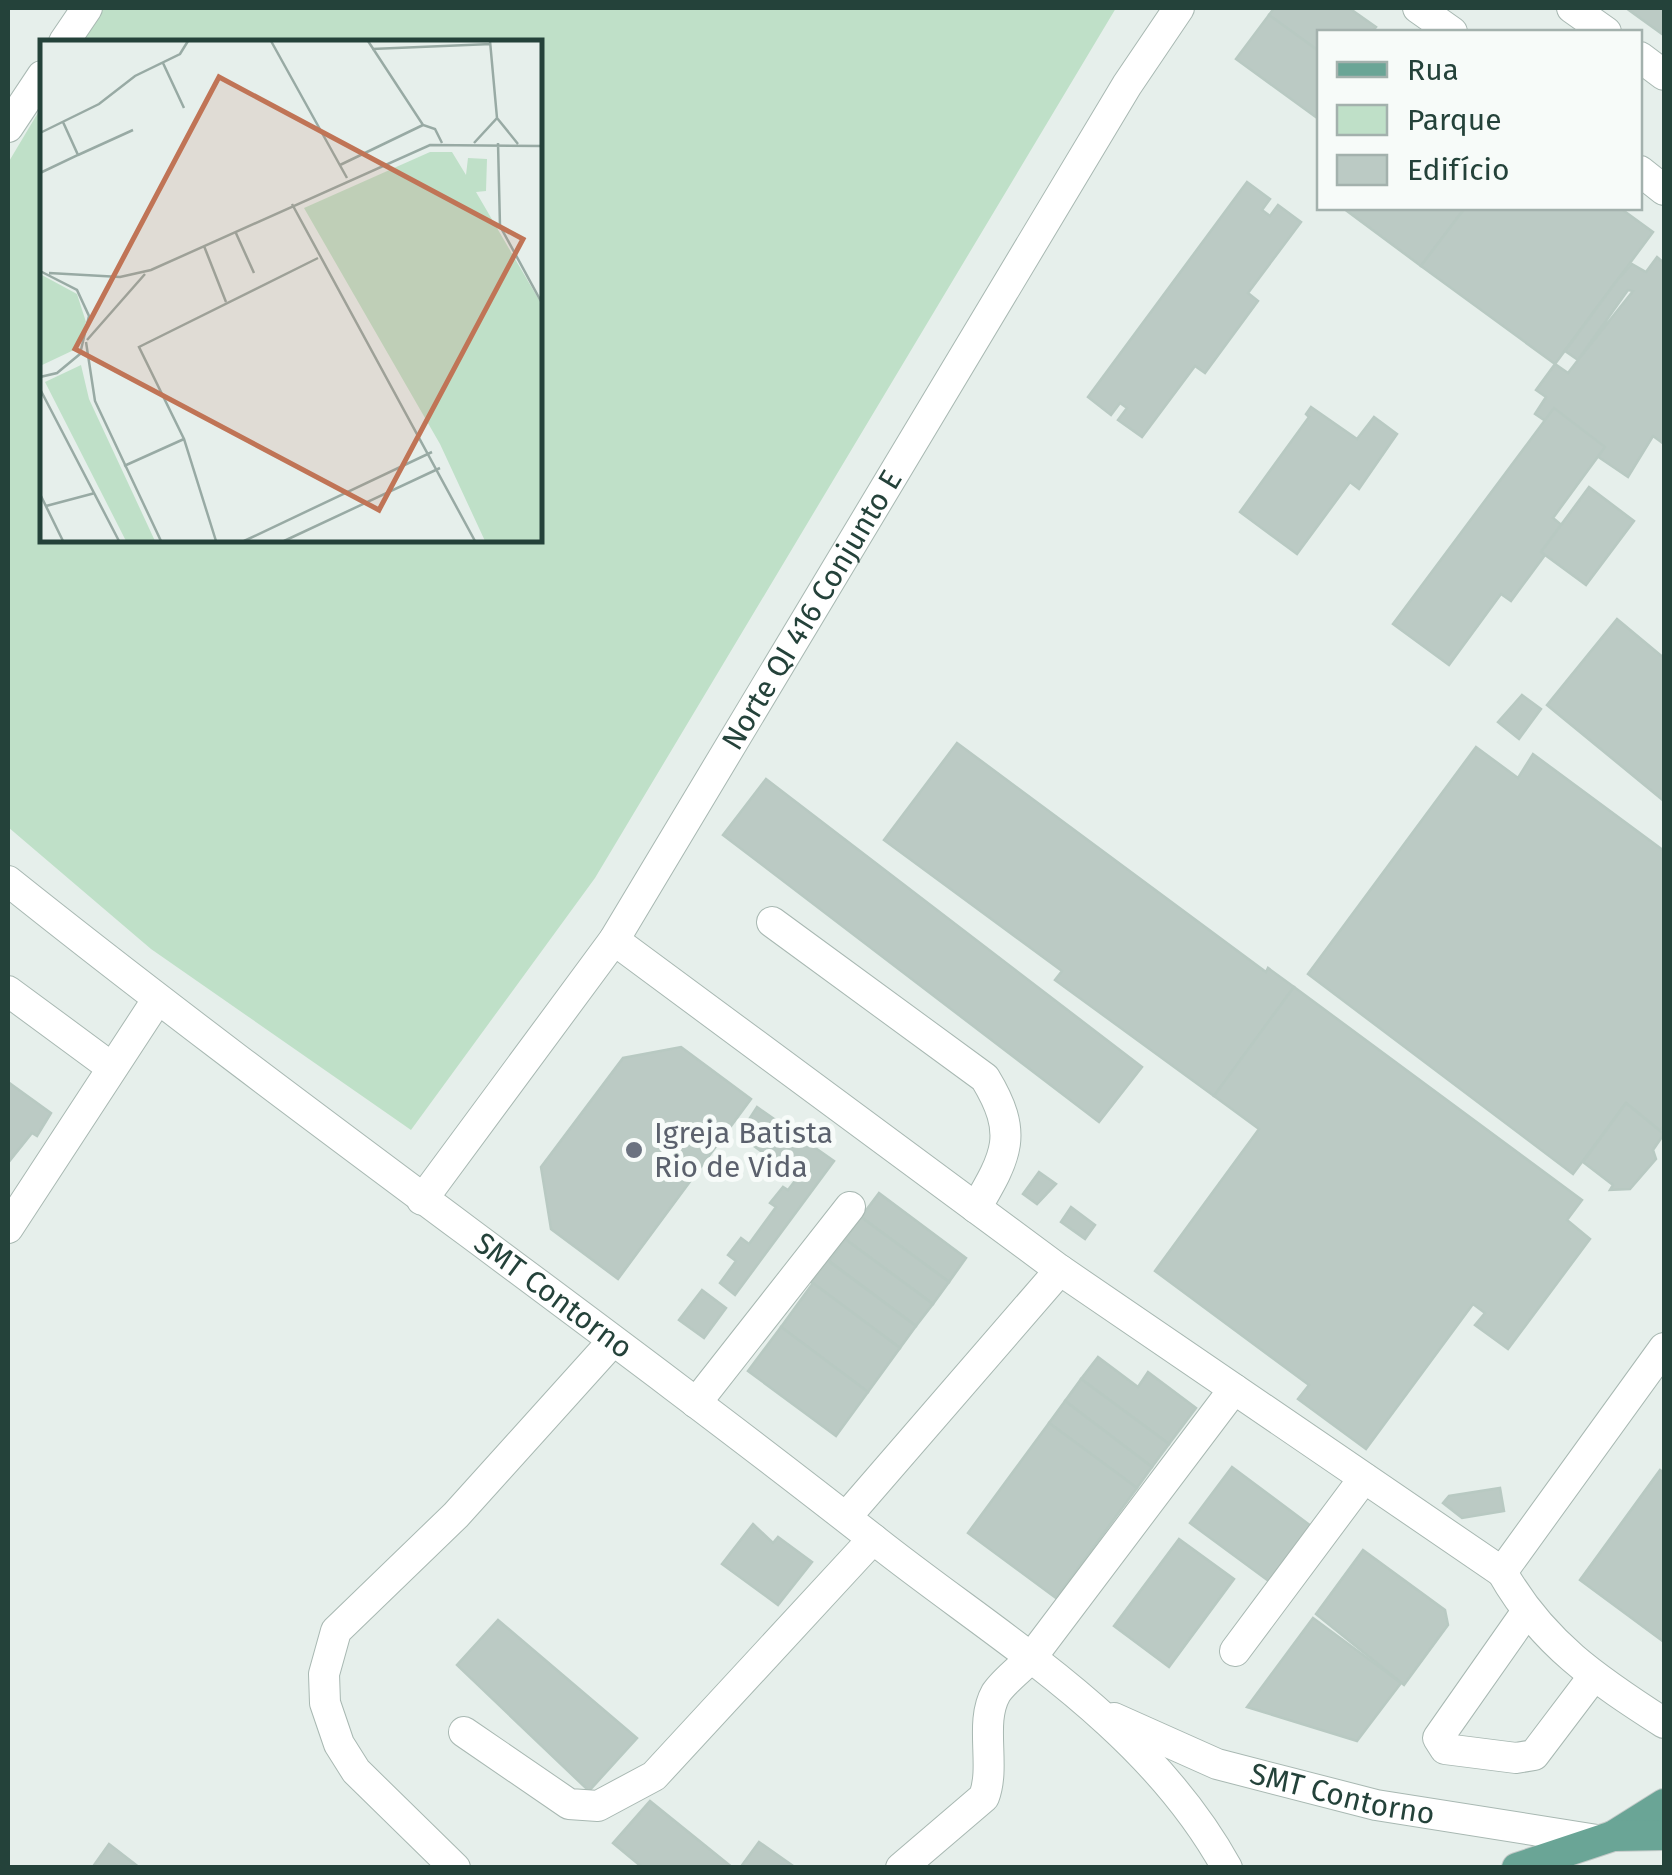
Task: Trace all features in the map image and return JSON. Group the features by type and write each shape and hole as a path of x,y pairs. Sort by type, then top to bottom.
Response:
{"main road":[{"path":"1517,1868 1605,1838 1664,1804"},
{"path":"1605,1838 1664,1835"}],"street":[{"path":"65,40 87,8"},
{"name":"Norte QI 416 Conjunto E","path":"422,1200 614,940 1126,86 1179,8"},
{"path":"1418,8 1449,30"},
{"path":"1572,8 1603,30"},
{"path":"1642,59 1664,76"},
{"path":"8,127 40,79"},
{"path":"1642,173 1664,190"},
{"name":"SMT Contorno","path":"8,882 157,1000 846,1516 1098,1710 1170,1785 1227,1868"},
{"path":"772,922 984,1078 1001,1106 1006,1150 976,1208"},
{"path":"614,940 1060,1270 1502,1572 1525,1614 1593,1678 1664,1722"},
{"path":"8,991 111,1068"},
{"path":"8,1228 157,1000"},
{"path":"696,1403 850,1207"},
{"path":"846,1516 1060,1270"},
{"path":"454,1868 356,1771 338,1744 325,1704 324,1674 336,1631 456,1515 612,1342"},
{"path":"1502,1572 1664,1348"},
{"path":"901,1868 984,1798 990,1782 989,1718 996,1694 1031,1658 1234,1389"},
{"path":"1234,1651 1364,1478"},
{"path":"464,1732 569,1804 598,1806 654,1776 874,1539"},
{"path":"1525,1614 1438,1738 1445,1749 1516,1758 1534,1755 1593,1678"},
{"name":"SMT Contorno","path":"1098,1710 1217,1764 1323,1792 1376,1805 1605,1838"}],"green space":[{"path":"103,8 1116,8 595,878 411,1130 151,949 8,827 8,163 40,109 40,542 542,542 542,40 82,40"}],"building":[{"path":"1274,8 1349,8 1376,27 1317,30 1317,50 1269,15"},
{"path":"1626,8 1664,8 1664,31 1662,34"},
{"path":"1269,15 1317,50 1317,118 1236,59"},
{"path":"1247,182 1270,199 1262,210 1270,216 1278,205 1301,222 1248,293 1258,301 1205,373 1195,366 1142,437 1118,420 1127,408 1120,403 1111,415 1088,397"},
{"path":"1346,210 1463,210 1421,266"},
{"path":"1463,210 1623,210 1653,232 1555,364 1421,266"},
{"path":"1657,257 1664,263 1664,444 1653,436 1628,477 1535,414 1546,397 1536,390 1555,364 1568,373 1578,360 1565,351 1618,279 1632,264 1646,272","holes":["1628,290 1633,291 1578,360"]},
{"path":"1311,407 1357,439 1374,417 1397,434 1359,489 1350,482 1297,554 1240,512 1309,417 1306,414"},
{"path":"1554,408 1605,447 1553,518 1565,528 1511,601 1501,594 1449,665 1393,624"},
{"path":"1589,487 1634,521 1586,585 1541,552"},
{"path":"1617,619 1664,658 1664,801 1547,705"},
{"path":"1522,695 1541,709 1519,739 1498,722"},
{"path":"957,743 1266,972 1268,968 1294,987 1214,1096 1055,980 1062,971 884,840"},
{"path":"1476,747 1518,778 1533,754 1664,851 1664,1125 1660,1131 1626,1103 1573,1174 1308,974"},
{"path":"766,779 1142,1067 1099,1122 723,835"},
{"path":"1294,987 1582,1200 1567,1220 1590,1239 1508,1349 1475,1325 1485,1313 1473,1304 1366,1449 1298,1399 1309,1385 1155,1271 1259,1129 1214,1096"},
{"name":"Igreja Batista Rio de Vida","path":"681,1047 751,1099 618,1279 551,1229 541,1167 623,1058"},
{"path":"8,1082 51,1113 37,1136 32,1133 8,1163"},
{"path":"1626,1103 1664,1134 1653,1150 1656,1159 1630,1189 1610,1190 1613,1185 1583,1162"},
{"path":"757,1107 834,1161 735,1295 720,1283 736,1261 728,1255 741,1238 749,1244 776,1207 770,1203 783,1187 788,1190 804,1169 799,1165 792,1174 739,1135"},
{"path":"1039,1172 1056,1184 1037,1204 1023,1194"},
{"path":"879,1193 966,1258 949,1282 861,1217"},
{"path":"1071,1207 1095,1225 1085,1239 1061,1222"},
{"path":"861,1217 949,1282 933,1304 845,1239"},
{"path":"845,1239 933,1304 916,1326 829,1261"},
{"path":"827,1260 916,1326 900,1348 811,1282"},
{"path":"813,1283 900,1348 868,1392 781,1327"},
{"path":"702,1290 726,1308 704,1338 679,1320"},
{"path":"781,1327 868,1392 836,1436 748,1371"},
{"path":"1098,1357 1138,1387 1148,1372 1196,1408 1169,1444 1081,1379"},
{"path":"1081,1379 1169,1444 1152,1467 1065,1401"},
{"path":"1065,1401 1152,1467 1137,1488 1049,1423"},
{"path":"1049,1423 1137,1488 1056,1598 968,1533"},
{"path":"1232,1467 1319,1532 1278,1588 1190,1523"},
{"path":"1660,1470 1664,1473 1664,1642 1580,1580"},
{"path":"1500,1488 1504,1511 1462,1518 1443,1503 1449,1496"},
{"path":"753,1524 773,1543 778,1537 812,1562 778,1605 722,1564"},
{"path":"1179,1539 1234,1579 1169,1667 1114,1626"},
{"path":"1363,1550 1445,1610 1448,1625 1404,1685 1316,1614"},
{"path":"1313,1618 1401,1683 1357,1741 1247,1707"},
{"path":"498,1620 637,1738 589,1791 457,1665"},
{"path":"650,1801 733,1868 643,1868 613,1843"},
{"path":"759,1842 796,1868 740,1868"},
{"path":"109,1844 140,1868 92,1868"}],"place":[{"name":"Igreja Batista Rio de Vida","path":"634,1150"}]}
